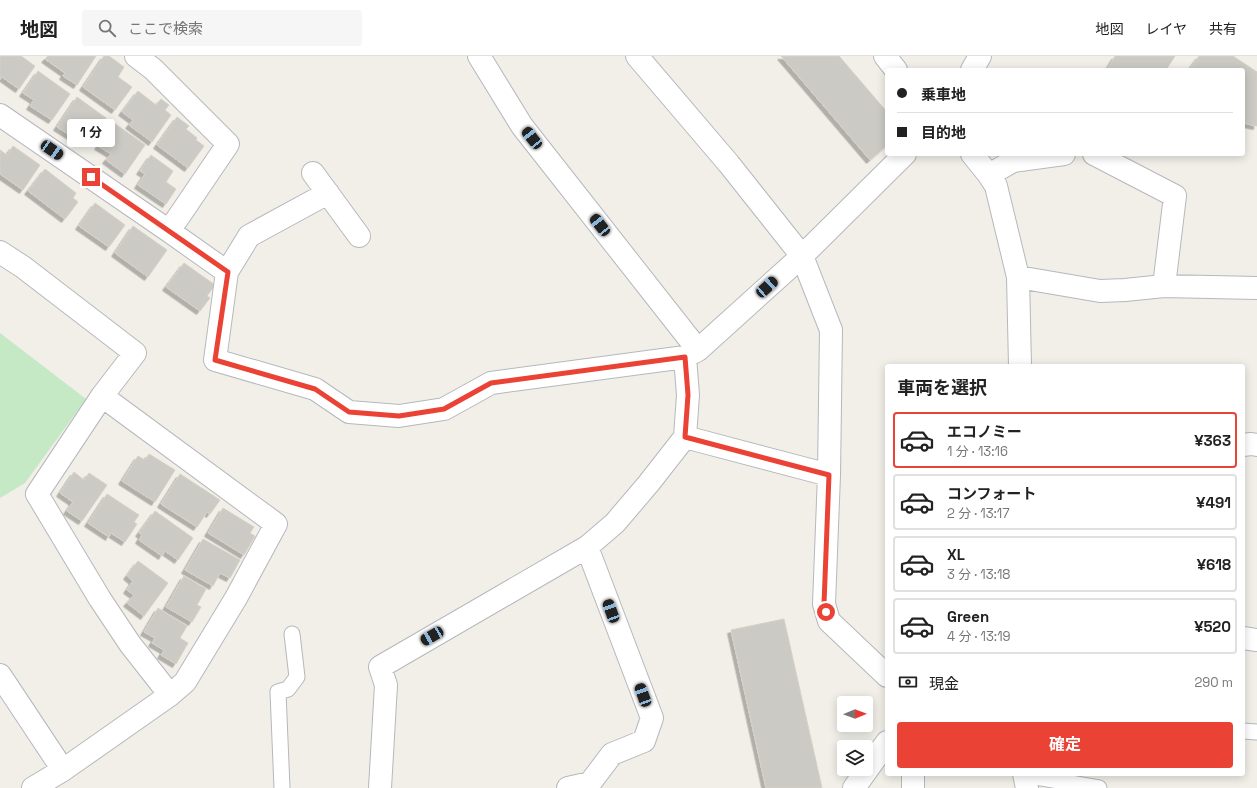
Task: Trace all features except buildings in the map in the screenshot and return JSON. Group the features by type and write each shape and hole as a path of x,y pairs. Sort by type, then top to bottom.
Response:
{"street":[{"path":"136,56 153,69 228,144 169,231"},
{"path":"380,788 386,684 380,666 587,547 615,522 649,483 685,437 692,353 522,126 479,56"},
{"path":"637,56 729,164 802,256 831,330 829,475 824,604 829,621 885,674"},
{"path":"885,56 894,68"},
{"path":"973,68 980,56"},
{"path":"0,115 228,272"},
{"path":"328,193 248,236 228,272 215,360 315,389 349,412 399,416 444,409 491,383 692,353 802,256 903,156"},
{"path":"974,156 996,186 1018,277 1020,364"},
{"path":"989,175 1014,161 1050,156"},
{"path":"1098,156 1175,196 1164,286"},
{"path":"313,174 359,236"},
{"path":"0,252 23,267 134,353 102,396 37,494 100,599 130,644 170,695"},
{"path":"1018,277 1100,291 1164,286 1257,288"},
{"path":"33,788 63,770 170,695 185,682 236,598 276,524 102,396"},
{"path":"685,437 829,475"},
{"path":"1245,445 1257,445"},
{"path":"568,788 590,783 612,754 644,741 652,718 587,547"},
{"path":"1245,638 1257,640"},
{"path":"0,675 63,770"},
{"path":"854,788 885,745"},
{"path":"913,776 913,788"}],"lane":[{"path":"282,788 278,692 288,689 297,677 292,634"},
{"path":"1245,731 1257,732"},
{"path":"1025,779 1099,788"}],"green space":[{"path":"0,333 86,399 25,483 0,498"}],"route":[{"path":"91,177 228,272 215,360 315,389 349,412 399,416 444,409 491,383 685,357 688,395 685,437 829,475 824,604 826,612"}]}
